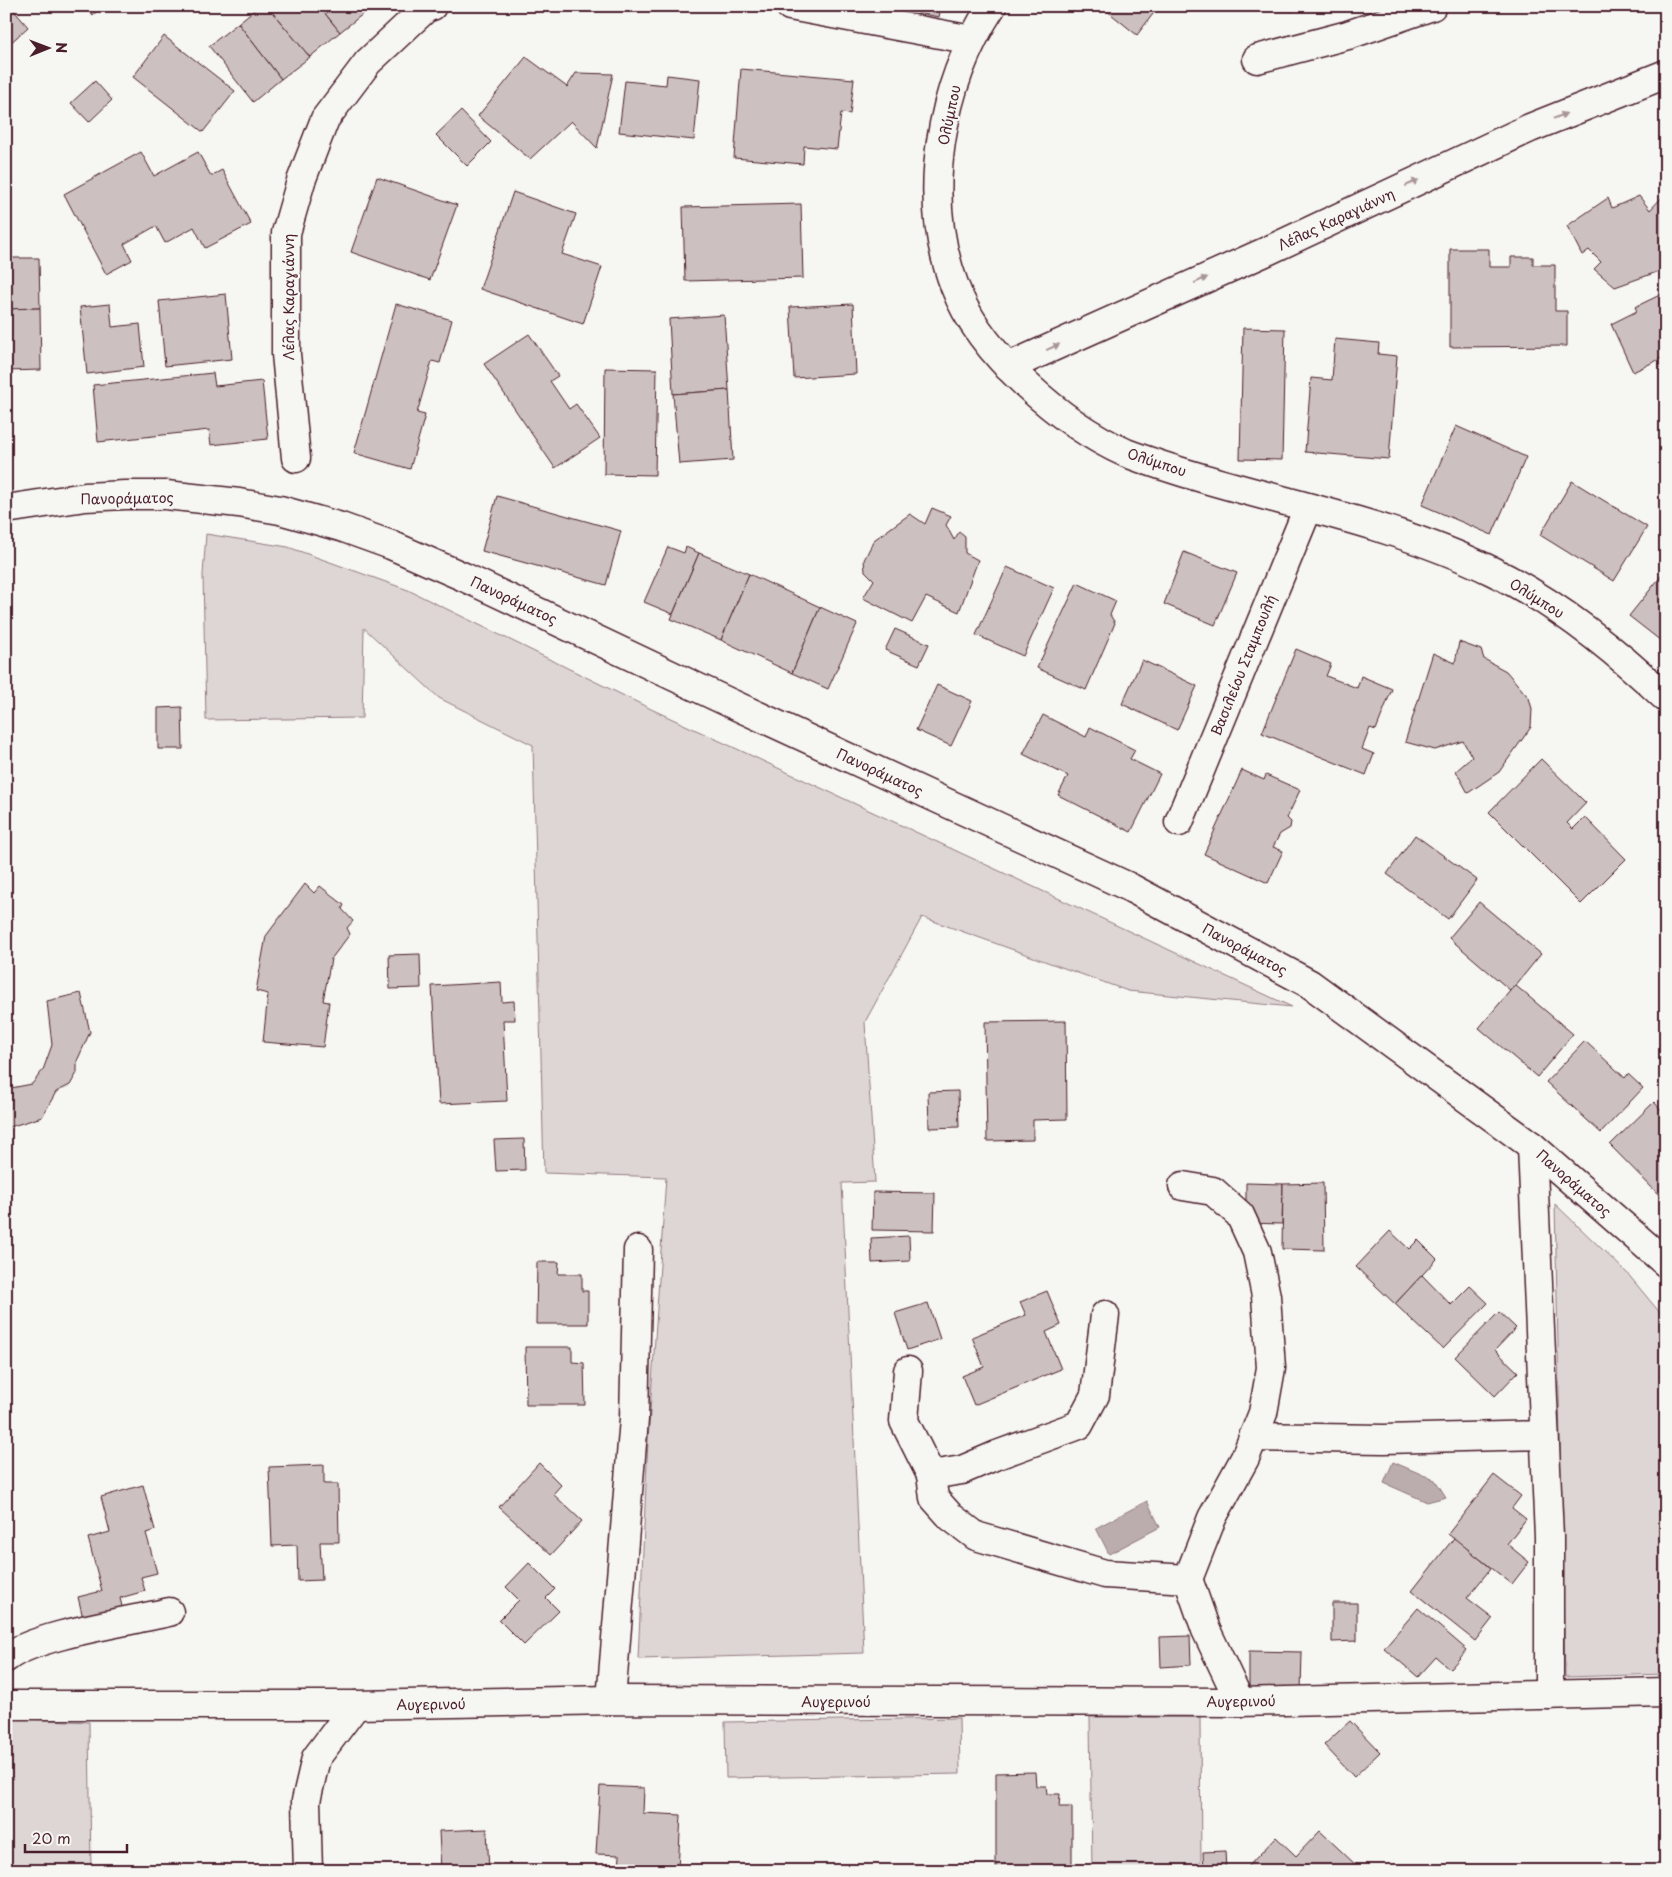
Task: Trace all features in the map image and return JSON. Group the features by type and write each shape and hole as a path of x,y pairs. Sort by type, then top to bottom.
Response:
{"street":[{"path":"790,6 972,40"},
{"name":"Ολύμπου","path":"992,6 972,40 954,85 944,134 938,192 940,228 950,273 963,305 983,338 1008,366 1083,429 1111,446 1144,459 1410,538 1493,571 1549,604 1578,625 1623,659 1666,698"},
{"path":"1257,58 1348,35 1432,6"},
{"name":"Λέλας Καραγιάννη","path":"296,458 286,354 286,233 301,181 324,119 368,62 427,7"},
{"name":"Λέλας Καραγιάννη","path":"1008,366 1265,252 1530,128 1666,74"},
{"name":"Πανοράματος","path":"6,509 85,497 166,495 239,503 290,513 391,545 1127,886 1310,984 1532,1146 1665,1259"},
{"name":"Βασιλείου Σταμπουλή","path":"1179,822 1308,508"},
{"path":"1532,1146 1549,1537 1549,1695"},
{"path":"1183,1186 1213,1191 1240,1215 1257,1252 1266,1296 1271,1368 1263,1413 1245,1458 1212,1518 1188,1579 1206,1630 1240,1702"},
{"path":"611,1700 634,1419 638,1250"},
{"path":"930,1475 962,1470 997,1455 1080,1425 1095,1395 1106,1315"},
{"path":"908,1371 904,1420 930,1475 934,1498 951,1517 976,1536 1105,1574 1188,1579"},
{"path":"1254,1438 1384,1439 1442,1436 1544,1435"},
{"path":"6,1658 14,1652 50,1639 170,1612"},
{"name":"Αυγερινού","path":"6,1705 356,1706 611,1700 1240,1702 1666,1692"},
{"path":"308,1871 306,1801 316,1758 356,1706"}],"shaded area":[{"path":"206,534 288,547 408,590 651,709 1292,1007 1128,991 922,917 865,1022 875,1182 842,1183 864,1653 638,1659 648,1441 666,1177 544,1173 533,745 439,698 364,628 362,718 206,720 203,575"},
{"path":"1555,1204 1627,1273 1666,1320 1666,1674 1565,1677"},
{"path":"1393,1462 1435,1480 1446,1497 1427,1502 1384,1483"},
{"path":"1147,1501 1160,1527 1109,1554 1096,1528"},
{"path":"1090,1717 1200,1717 1201,1871 1092,1871"},
{"path":"6,1718 89,1722 91,1871 6,1871"},
{"path":"959,1718 960,1774 726,1778 725,1722"}],"building":[{"path":"6,6 10,6 28,27 6,47"},
{"path":"86,6 102,6 93,15"},
{"path":"259,6 267,6 310,57 281,79 238,23"},
{"path":"267,6 319,6 340,32 310,57"},
{"path":"319,6 373,6 340,32"},
{"path":"918,6 941,6 939,17 917,13"},
{"path":"1101,6 1159,6 1137,35"},
{"path":"1253,6 1294,6 1294,11 1252,10"},
{"path":"238,23 281,79 253,102 209,46"},
{"path":"164,36 235,91 203,132 133,77"},
{"path":"526,57 567,87 576,73 613,74 597,148 571,121 530,159 478,116"},
{"path":"741,69 854,79 850,114 841,113 837,149 804,146 803,164 734,158"},
{"path":"667,75 700,79 694,140 619,132 625,81 666,85"},
{"path":"95,81 112,100 89,122 71,103"},
{"path":"461,111 491,142 467,166 436,135"},
{"path":"141,152 154,176 198,152 211,176 222,170 251,224 205,248 194,227 165,243 156,226 124,244 132,260 106,274 64,194"},
{"path":"377,177 457,205 430,280 351,252"},
{"path":"513,192 576,214 562,254 602,267 583,324 480,289"},
{"path":"1666,193 1666,263 1657,272 1615,287 1594,269 1601,262 1589,250 1582,255 1567,226 1608,198 1612,208 1639,196 1650,210"},
{"path":"801,204 803,278 685,281 683,207"},
{"path":"1450,249 1489,249 1489,267 1511,267 1511,257 1533,257 1533,265 1555,265 1555,311 1567,311 1567,346 1450,347"},
{"path":"6,258 39,258 40,308 6,309"},
{"path":"1666,292 1666,356 1633,372 1611,324 1637,311 1635,307"},
{"path":"226,294 232,359 165,366 159,301"},
{"path":"110,304 112,327 140,324 144,367 87,374 80,307"},
{"path":"396,304 452,320 440,363 432,361 417,413 425,415 410,469 354,453"},
{"path":"853,304 856,374 794,378 790,307"},
{"path":"40,308 41,370 6,371 6,309"},
{"path":"724,315 729,390 673,394 669,319"},
{"path":"1243,328 1285,329 1282,460 1240,459"},
{"path":"529,334 558,376 550,381 569,409 576,404 600,438 555,468 484,364"},
{"path":"1335,339 1379,343 1378,354 1397,356 1389,459 1305,452 1311,378 1332,380"},
{"path":"605,368 657,369 655,475 604,474"},
{"path":"213,373 215,386 262,381 268,439 211,445 209,430 98,442 93,385"},
{"path":"729,390 733,460 679,464 673,394"},
{"path":"1456,426 1526,457 1492,535 1422,505"},
{"path":"1572,481 1647,527 1614,581 1540,535"},
{"path":"497,496 621,531 606,585 482,551"},
{"path":"932,508 951,516 946,525 954,540 959,532 965,537 965,553 978,560 959,612 926,597 912,623 863,598 874,580 865,571 864,560 874,540 910,514 925,524"},
{"path":"668,547 684,553 686,547 699,553 673,614 644,602"},
{"path":"1184,552 1237,573 1215,625 1164,604"},
{"path":"699,553 749,574 721,640 671,619"},
{"path":"1007,567 1054,588 1023,656 976,635"},
{"path":"1666,570 1666,634 1661,641 1629,616"},
{"path":"749,574 820,607 792,673 721,640"},
{"path":"1077,583 1116,601 1110,615 1115,623 1086,690 1037,668"},
{"path":"820,607 857,624 828,689 792,673"},
{"path":"895,629 929,644 919,665 885,650"},
{"path":"1459,642 1481,650 1484,659 1506,671 1529,698 1532,709 1531,727 1499,772 1468,793 1456,771 1472,757 1463,741 1435,750 1405,742 1433,653 1455,663"},
{"path":"1296,649 1331,664 1326,676 1357,688 1361,676 1392,689 1376,730 1370,728 1362,749 1374,754 1366,775 1262,733"},
{"path":"1142,660 1197,686 1177,730 1122,704"},
{"path":"937,685 972,701 951,746 916,730"},
{"path":"182,707 183,749 158,749 158,708"},
{"path":"1043,715 1086,737 1090,727 1135,750 1130,759 1160,774 1131,832 1058,795 1068,776 1023,754"},
{"path":"1541,759 1586,803 1567,823 1573,829 1585,817 1626,859 1581,904 1489,812"},
{"path":"1242,770 1264,780 1266,775 1300,790 1287,818 1291,822 1290,828 1280,834 1273,847 1283,851 1268,883 1204,854"},
{"path":"1415,835 1477,880 1448,919 1387,874"},
{"path":"305,884 314,893 320,886 344,905 342,909 353,921 347,928 350,934 331,959 323,1001 329,1002 323,1047 263,1042 268,994 256,991 266,936"},
{"path":"1479,902 1541,954 1511,991 1449,938"},
{"path":"420,954 421,988 390,989 389,955"},
{"path":"501,982 502,1002 514,1001 515,1020 503,1020 507,1101 439,1104 432,986"},
{"path":"1515,985 1573,1034 1537,1077 1479,1028"},
{"path":"81,993 90,1032 77,1061 77,1073 70,1085 56,1092 42,1117 6,1128 6,1089 32,1084 43,1070 52,1045 47,1001"},
{"path":"1066,1021 1067,1119 1033,1120 1033,1140 987,1141 985,1022"},
{"path":"1585,1041 1625,1078 1628,1074 1643,1088 1601,1133 1546,1082"},
{"path":"958,1091 959,1127 929,1128 928,1092"},
{"path":"1654,1102 1666,1115 1666,1197 1664,1200 1610,1145"},
{"path":"524,1139 525,1170 496,1171 494,1140"},
{"path":"1246,1183 1283,1184 1282,1224 1246,1223"},
{"path":"1323,1183 1324,1250 1282,1249 1283,1184"},
{"path":"873,1192 935,1193 934,1231 872,1230"},
{"path":"1390,1231 1409,1249 1418,1240 1437,1259 1395,1304 1356,1267"},
{"path":"909,1236 910,1261 872,1263 871,1238"},
{"path":"537,1262 559,1262 558,1274 582,1274 582,1291 588,1291 588,1324 536,1324"},
{"path":"1422,1275 1451,1305 1470,1286 1488,1303 1443,1349 1395,1304"},
{"path":"1047,1291 1061,1325 1046,1332 1061,1369 974,1405 962,1376 984,1367 972,1337 1026,1315 1020,1302"},
{"path":"928,1303 940,1339 907,1350 895,1313"},
{"path":"1499,1312 1516,1328 1495,1350 1518,1372 1495,1396 1455,1357"},
{"path":"525,1347 572,1347 572,1362 584,1363 585,1405 526,1405"},
{"path":"539,1463 561,1485 553,1494 582,1521 551,1555 499,1507"},
{"path":"324,1465 324,1484 338,1484 339,1542 320,1542 322,1580 298,1581 297,1545 272,1546 269,1467"},
{"path":"1494,1475 1521,1496 1512,1508 1526,1519 1507,1544 1529,1562 1512,1584 1448,1534"},
{"path":"143,1485 155,1530 146,1533 157,1573 141,1577 145,1591 120,1598 124,1615 85,1626 78,1597 102,1591 88,1538 110,1532 101,1497"},
{"path":"1454,1538 1491,1568 1467,1598 1493,1618 1475,1641 1412,1591"},
{"path":"529,1563 555,1589 546,1598 559,1611 524,1645 499,1620 519,1600 506,1587"},
{"path":"1332,1603 1357,1603 1357,1641 1332,1642"},
{"path":"1418,1608 1467,1650 1450,1669 1436,1657 1418,1677 1384,1648"},
{"path":"1190,1636 1191,1665 1161,1667 1160,1637"},
{"path":"1249,1651 1302,1652 1301,1690 1249,1689"},
{"path":"1350,1721 1380,1752 1354,1777 1324,1745"},
{"path":"1035,1772 1036,1786 1046,1786 1047,1794 1060,1794 1059,1807 1072,1807 1072,1871 996,1871 996,1773"},
{"path":"600,1786 644,1788 643,1813 681,1815 678,1870 619,1871 620,1855 596,1854"},
{"path":"487,1829 489,1871 441,1871 439,1831"},
{"path":"1320,1831 1358,1867 1355,1871 1244,1871 1276,1837 1296,1856"},
{"path":"1225,1851 1226,1871 1204,1871 1203,1852"}]}
